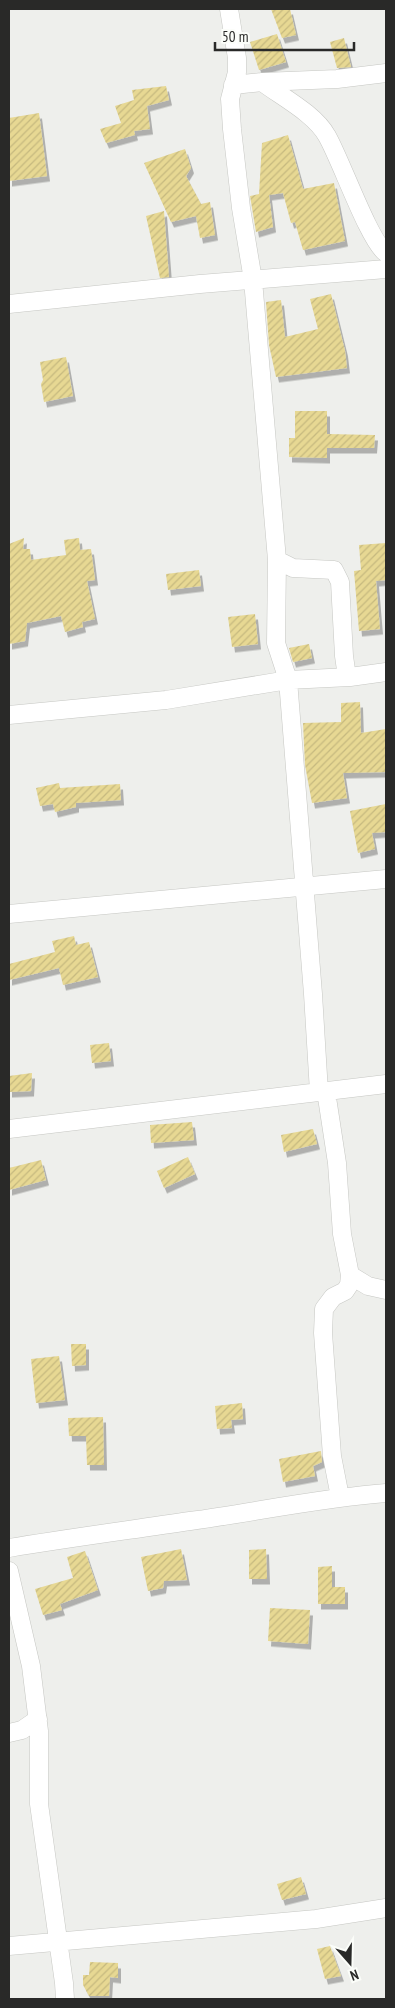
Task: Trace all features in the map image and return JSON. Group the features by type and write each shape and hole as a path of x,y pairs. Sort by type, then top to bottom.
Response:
{"street":[{"path":"229,9 237,58 237,72 230,98 232,129 241,208 253,280 276,560 276,643 288,680 323,1092 337,1163 342,1234 350,1275 349,1284 345,1291 333,1297 324,1309 323,1333 332,1456 340,1497"},
{"path":"233,85 337,79 386,73"},
{"path":"262,82 313,119 327,134 368,224 381,249 386,253"},
{"path":"9,304 386,269"},
{"path":"276,560 293,568 334,570 338,575 347,677"},
{"path":"9,715 166,700 288,680 347,677 386,672"},
{"path":"9,914 386,879"},
{"path":"9,1129 386,1084"},
{"path":"350,1275 368,1286 386,1290"},
{"path":"9,1548 340,1497 386,1493"},
{"path":"9,1571 31,1666 38,1719 39,1804 65,1999"},
{"path":"9,1733 22,1730 38,1719"},
{"path":"9,1946 316,1919 386,1908"}],"building":[{"path":"271,9 290,9 296,35 282,38"},
{"path":"277,34 286,62 259,70 250,42"},
{"path":"344,38 351,67 337,68 330,42"},
{"path":"166,86 169,100 147,106 150,129 134,131 135,135 106,143 100,129 121,123 115,106 134,100 132,90"},
{"path":"39,113 47,176 9,181 9,118"},
{"path":"288,135 303,189 334,183 345,241 303,250 295,222 291,223 283,193 269,195 273,227 256,232 250,196 259,194 262,143"},
{"path":"185,149 191,168 186,176 201,204 210,202 215,235 200,238 196,216 171,222 144,163"},
{"path":"164,211 169,277 160,278 146,216"},
{"path":"331,294 345,351 347,368 276,377 269,345 266,302 281,300 285,337 318,329 310,299"},
{"path":"66,357 73,396 44,402 40,362"},
{"path":"295,411 327,411 327,434 375,435 374,448 327,448 327,458 289,457 289,438 295,438"},
{"path":"24,538 23,549 30,549 31,560 66,555 64,540 79,538 80,550 91,549 95,580 87,581 95,619 82,622 83,627 65,632 61,616 27,623 25,641 9,644 9,544"},
{"path":"386,543 386,580 376,581 380,629 359,631 354,571 361,570 359,545"},
{"path":"199,570 201,586 168,590 166,574"},
{"path":"255,614 258,644 232,647 228,617"},
{"path":"309,644 312,658 293,662 289,648"},
{"path":"360,702 361,733 386,729 386,772 343,773 347,798 312,803 305,765 303,723 341,722 341,703"},
{"path":"59,783 60,788 120,784 121,800 76,803 76,807 55,812 53,804 40,806 36,788"},
{"path":"386,804 386,832 372,833 375,849 358,853 350,811"},
{"path":"74,936 76,945 89,942 98,977 63,985 59,968 9,980 9,964 55,952 52,941"},
{"path":"109,1043 111,1061 92,1063 90,1045"},
{"path":"32,1073 31,1091 9,1092 9,1076"},
{"path":"192,1122 194,1140 151,1143 150,1125"},
{"path":"313,1129 317,1144 284,1152 281,1135"},
{"path":"188,1157 195,1174 164,1188 157,1171"},
{"path":"41,1160 46,1180 9,1190 9,1168"},
{"path":"71,1344 86,1344 86,1365 72,1366"},
{"path":"59,1356 65,1400 36,1403 31,1359"},
{"path":"242,1403 243,1419 231,1420 232,1428 217,1429 215,1406"},
{"path":"103,1417 104,1465 87,1465 86,1436 69,1436 68,1418"},
{"path":"321,1451 322,1462 313,1466 315,1476 283,1482 279,1459"},
{"path":"181,1549 187,1580 164,1581 163,1588 148,1591 141,1557"},
{"path":"266,1549 267,1579 249,1579 249,1550"},
{"path":"85,1551 98,1590 60,1604 62,1610 43,1615 35,1589 73,1578 67,1557"},
{"path":"332,1566 332,1587 345,1587 345,1604 318,1604 318,1567"},
{"path":"270,1608 310,1610 308,1644 268,1641"},
{"path":"301,1877 306,1894 282,1900 277,1884"},
{"path":"330,1946 341,1976 325,1979 317,1949"},
{"path":"90,1962 118,1963 118,1978 110,1977 109,1996 89,1996 83,1985 83,1975 89,1975"}]}
